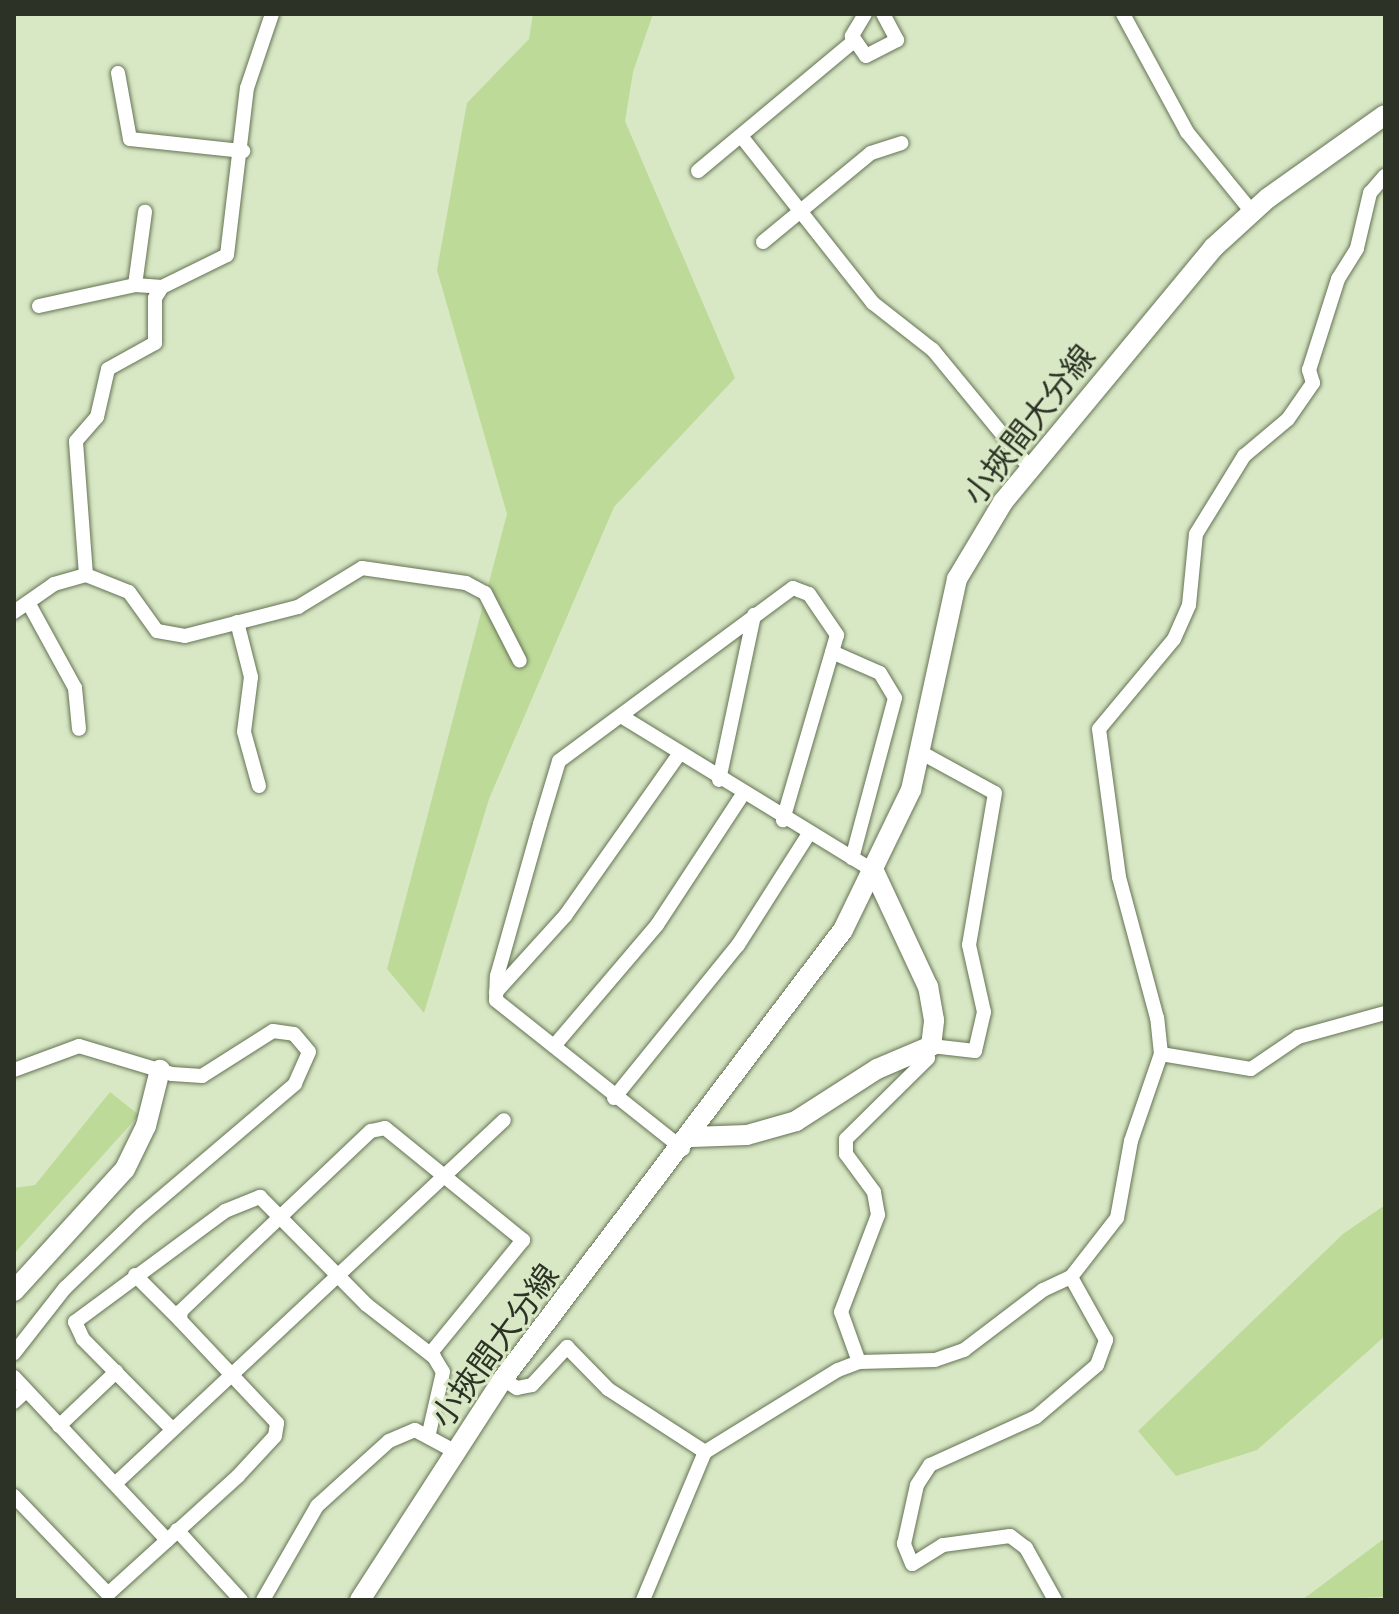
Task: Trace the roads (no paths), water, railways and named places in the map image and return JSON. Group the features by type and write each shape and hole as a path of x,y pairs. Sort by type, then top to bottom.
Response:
{"main road":[{"name":"小挾間大分線","path":"360,1600 503,1379 688,1143 843,930 911,790 957,579 1030,468 1148,322 1252,212 1385,115"},
{"path":"688,1143 747,1135 796,1121 877,1069 927,1049 934,1020 928,987 874,871"},
{"path":"14,1291 125,1169 146,1126 160,1070"}],"street":[{"path":"39,306 135,285 162,287 227,255 243,151 247,88 272,14"},
{"path":"698,171 853,42 865,14"},
{"path":"853,42 866,56 897,40 883,14"},
{"path":"1123,14 1187,132 1252,212"},
{"path":"118,73 130,139 243,151"},
{"path":"741,136 887,318 933,350 1030,468"},
{"path":"763,242 871,153 901,143"},
{"path":"643,1600 705,1452 859,1362 935,1360 964,1350 1043,1290 1071,1277 1117,1218 1131,1141 1161,1054 1157,1018 1119,877 1099,729 1174,639 1189,605 1196,534 1244,456 1288,419 1313,383 1309,370 1338,279 1357,248 1370,193 1385,176"},
{"path":"135,285 145,212"},
{"path":"86,575 76,441 97,417 108,369 155,343 155,298 162,287"},
{"path":"14,612 54,584 86,575 129,592 157,631 185,636 298,607 362,568 466,583 485,593 520,661"},
{"path":"688,1143 614,1098 496,1000 496,992 559,761 793,588 809,594 837,635 783,820"},
{"path":"29,604 75,688 79,729"},
{"path":"719,780 754,615"},
{"path":"237,622 251,677 244,732 259,786"},
{"path":"832,652 880,673 895,698 852,858"},
{"path":"621,716 678,756 874,871"},
{"path":"859,1362 841,1312 878,1215 874,1192 846,1154 846,1139 928,1058 927,1049 975,1051 984,1012 969,945 995,793 920,752"},
{"path":"496,992 565,916 678,756"},
{"path":"554,1046 657,925 743,794"},
{"path":"614,1098 738,945 808,835"},
{"path":"1161,1054 1251,1069 1298,1037 1385,1013"},
{"path":"14,1070 79,1046 160,1070 210,1074 273,1031 294,1034 309,1052 295,1084 98,1256 39,1316 14,1353"},
{"path":"116,1483 504,1120"},
{"path":"180,1320 181,1311 371,1131 385,1128 523,1240 430,1354"},
{"path":"172,1429 77,1332 75,1322 135,1275 253,1197 282,1215 367,1305 430,1354 443,1372 429,1433"},
{"path":"14,1496 108,1594 275,1436 277,1423 135,1275"},
{"path":"1055,1600 1026,1548 1010,1536 943,1545 912,1564 904,1544 917,1485 930,1465 1036,1417 1097,1365 1106,1340 1071,1277"},
{"path":"503,1379 517,1388 532,1385 567,1347 608,1389 705,1452"},
{"path":"59,1426 116,1372"},
{"path":"14,1377 116,1483 241,1600"},
{"path":"14,1402 26,1391"},
{"path":"263,1600 335,1483 403,1433 429,1433 456,1452"}]}
